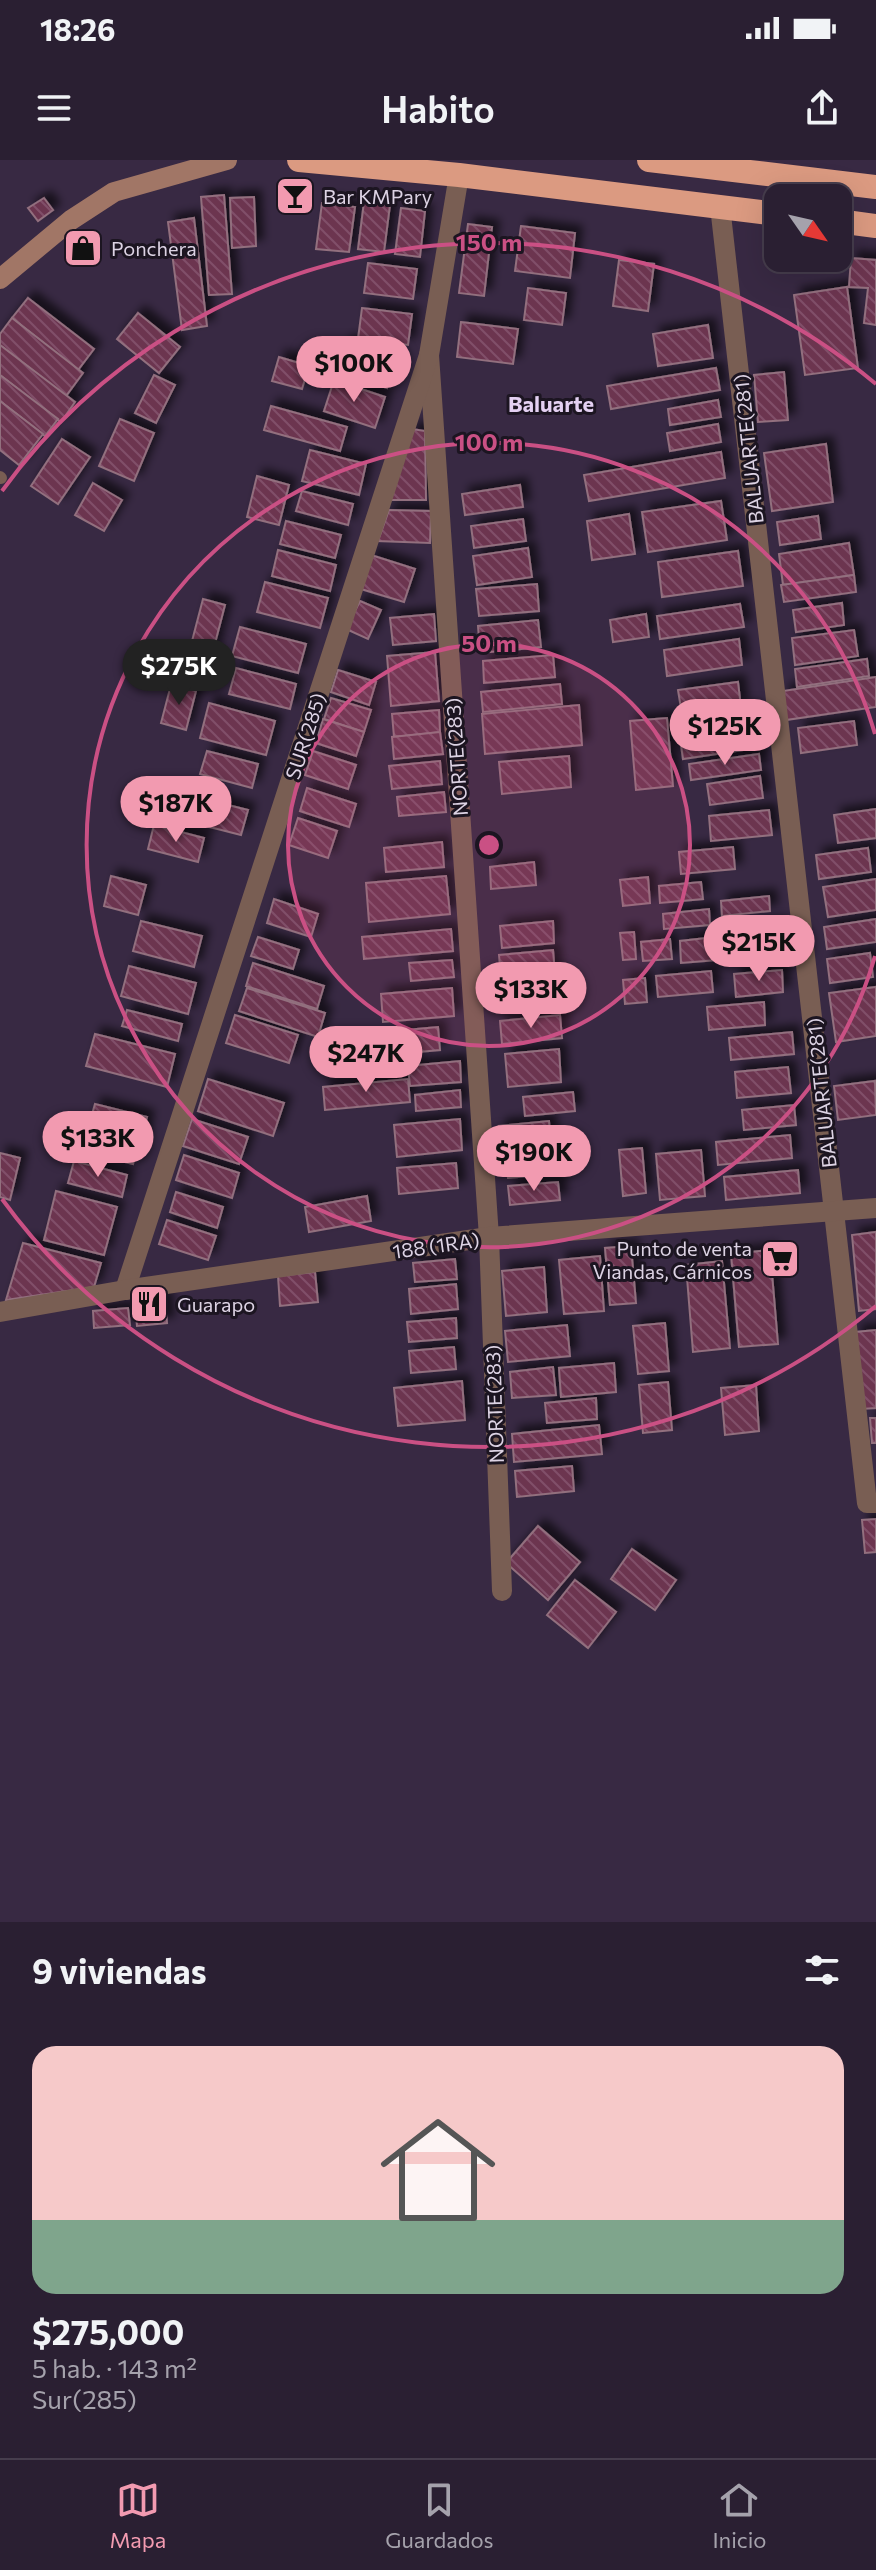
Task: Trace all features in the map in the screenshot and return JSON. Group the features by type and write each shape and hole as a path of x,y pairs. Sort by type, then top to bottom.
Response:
{"highway":[{"path":"299,160 459,175 764,212"},
{"path":"649,160 876,187"},
{"path":"852,223 876,226"}],"street":[{"path":"0,279 71,220 114,192 227,160"},
{"name":"SUR(285)","path":"125,1290 429,355 459,175"},
{"name":"BALUARTE(281)","path":"720,206 835,1212 872,1503"},
{"name":"NORTE(283)","path":"429,355 489,1237 502,1591"},
{"name":"188 (1RA)","path":"0,1312 125,1290 489,1237 876,1208"}],"building":[{"path":"224,195 232,294 209,295 201,197"},
{"path":"254,197 256,246 232,248 230,198"},
{"path":"44,198 53,210 38,221 28,208"},
{"path":"364,202 390,205 384,252 358,249"},
{"path":"322,203 355,207 349,252 316,249"},
{"path":"401,208 425,211 420,257 395,254"},
{"path":"194,218 207,326 182,330 168,222"},
{"path":"468,224 492,227 484,296 459,293"},
{"path":"521,226 575,233 570,278 515,271"},
{"path":"852,258 876,260 876,325 864,323 868,288 849,287"},
{"path":"619,260 654,264 648,311 613,306"},
{"path":"368,263 417,269 413,299 364,293"},
{"path":"847,287 858,368 805,375 794,295"},
{"path":"528,288 566,293 562,325 524,320"},
{"path":"28,298 94,349 78,370 12,318"},
{"path":"362,308 412,314 408,345 358,339"},
{"path":"138,313 180,347 159,373 117,339"},
{"path":"12,318 83,373 66,396 0,345 0,334"},
{"path":"461,322 518,329 513,364 457,357"},
{"path":"708,325 713,358 658,366 653,334"},
{"path":"346,342 397,359 387,388 336,371"},
{"path":"0,345 75,402 61,422 0,375"},
{"path":"279,357 309,366 302,389 272,381"},
{"path":"716,368 720,390 611,409 607,386"},
{"path":"784,372 788,420 758,422 754,375"},
{"path":"0,375 58,419 45,436 0,401"},
{"path":"154,375 175,385 156,423 135,413"},
{"path":"334,380 385,397 375,428 324,411"},
{"path":"718,400 721,417 670,425 668,409"},
{"path":"0,401 43,434 19,465 0,450"},
{"path":"271,406 347,427 340,451 264,430"},
{"path":"120,419 154,433 134,481 99,466"},
{"path":"718,424 721,442 670,451 667,433"},
{"path":"412,429 425,431 426,500 388,500"},
{"path":"62,439 90,457 58,504 31,486"},
{"path":"826,444 833,502 772,511 764,453"},
{"path":"310,450 366,464 359,495 302,481"},
{"path":"721,452 725,478 589,501 584,475"},
{"path":"257,476 289,485 279,525 247,517"},
{"path":"93,483 122,500 104,531 75,515"},
{"path":"520,485 523,507 465,515 462,494"},
{"path":"302,491 353,504 348,525 296,511"},
{"path":"721,501 727,540 648,552 642,512"},
{"path":"389,510 431,511 430,543 378,541"},
{"path":"629,514 635,554 592,560 587,521"},
{"path":"818,516 821,539 780,545 777,522"},
{"path":"523,519 526,541 474,548 471,526"},
{"path":"286,521 341,535 335,558 280,544"},
{"path":"849,543 854,575 783,585 779,554"},
{"path":"528,548 532,577 477,585 473,556"},
{"path":"278,550 336,565 330,591 272,576"},
{"path":"738,551 743,586 662,597 658,562"},
{"path":"371,555 415,569 404,602 361,589"},
{"path":"854,575 856,592 784,602 781,585"},
{"path":"265,582 328,598 320,628 257,612"},
{"path":"537,584 539,611 479,616 476,589"},
{"path":"203,599 225,605 213,651 191,645"},
{"path":"360,601 381,610 368,639 346,629"},
{"path":"842,603 844,625 796,632 793,610"},
{"path":"740,604 744,627 660,639 657,616"},
{"path":"434,614 436,641 393,645 390,618"},
{"path":"646,614 649,637 613,642 610,620"},
{"path":"538,620 541,647 480,653 478,626"},
{"path":"240,627 306,644 298,673 232,656"},
{"path":"854,630 858,656 795,665 792,638"},
{"path":"739,639 742,665 667,676 664,650"},
{"path":"435,652 439,701 391,706 387,656"},
{"path":"553,655 555,677 484,683 483,661"},
{"path":"867,659 869,676 797,687 795,669"},
{"path":"236,668 296,684 290,709 229,694"},
{"path":"338,670 376,682 369,705 331,692"},
{"path":"876,677 876,707 786,720 783,691"},
{"path":"738,682 741,707 682,715 678,690"},
{"path":"560,684 562,704 483,712 481,692"},
{"path":"171,685 196,691 186,730 161,723"},
{"path":"331,698 371,710 364,732 324,719"},
{"path":"209,703 275,721 266,755 200,738"},
{"path":"579,705 582,745 485,754 482,714"},
{"path":"439,710 440,732 394,737 392,714"},
{"path":"752,712 757,748 683,759 678,723"},
{"path":"667,718 673,786 636,790 630,721"},
{"path":"323,719 364,732 356,756 316,743"},
{"path":"854,721 857,745 801,753 798,728"},
{"path":"440,732 443,754 394,759 392,737"},
{"path":"207,751 258,764 252,788 200,774"},
{"path":"313,751 356,765 348,789 305,775"},
{"path":"759,754 761,770 691,780 689,764"},
{"path":"569,756 571,787 502,794 499,762"},
{"path":"440,761 442,784 392,789 389,766"},
{"path":"760,776 763,798 710,805 707,784"},
{"path":"307,788 356,804 349,827 300,811"},
{"path":"444,792 446,812 399,816 397,797"},
{"path":"196,797 248,810 241,835 190,822"},
{"path":"876,809 876,838 838,843 834,815"},
{"path":"769,810 772,835 711,841 709,816"},
{"path":"298,818 337,831 328,858 289,845"},
{"path":"154,825 204,838 198,862 148,849"},
{"path":"442,842 444,867 386,872 384,848"},
{"path":"733,847 735,869 681,874 679,852"},
{"path":"868,848 871,872 819,879 816,855"},
{"path":"534,862 536,885 491,889 490,867"},
{"path":"111,876 146,885 138,915 104,906"},
{"path":"446,876 450,914 369,922 366,883"},
{"path":"648,877 650,903 623,906 620,880"},
{"path":"876,879 876,910 828,917 823,887"},
{"path":"701,882 703,899 660,903 659,886"},
{"path":"769,896 770,911 722,916 721,901"},
{"path":"274,899 318,914 311,937 267,923"},
{"path":"709,909 710,925 664,929 663,914"},
{"path":"876,919 876,942 827,949 824,927"},
{"path":"141,921 202,936 194,967 133,951"},
{"path":"553,921 554,943 502,948 500,926"},
{"path":"778,926 780,955 725,960 722,931"},
{"path":"451,929 453,951 364,959 362,937"},
{"path":"634,932 636,959 623,960 620,933"},
{"path":"258,937 299,950 293,969 251,956"},
{"path":"715,937 717,960 681,963 680,941"},
{"path":"670,939 672,959 643,961 641,942"},
{"path":"553,950 555,974 501,979 499,955"},
{"path":"870,953 873,977 830,983 827,959"},
{"path":"452,960 454,977 411,981 409,963"},
{"path":"253,963 324,986 317,1009 246,986"},
{"path":"129,966 196,983 188,1014 121,996"},
{"path":"782,970 783,992 736,997 734,974"},
{"path":"711,971 713,992 658,997 656,976"},
{"path":"645,978 647,1002 625,1004 623,980"},
{"path":"557,982 559,1007 502,1012 500,987"},
{"path":"876,987 876,1036 836,1042 829,993"},
{"path":"247,988 325,1013 318,1037 239,1011"},
{"path":"452,988 454,1016 383,1022 381,994"},
{"path":"764,1002 765,1025 709,1030 707,1007"},
{"path":"127,1010 182,1024 178,1041 122,1026"},
{"path":"235,1015 298,1035 289,1063 226,1043"},
{"path":"560,1015 562,1038 502,1044 500,1021"},
{"path":"438,1027 440,1050 397,1054 395,1031"},
{"path":"792,1032 794,1054 731,1060 729,1038"},
{"path":"95,1034 175,1054 167,1087 86,1066"},
{"path":"559,1049 561,1082 508,1087 505,1054"},
{"path":"460,1061 461,1082 410,1086 408,1066"},
{"path":"788,1067 791,1093 737,1098 735,1072"},
{"path":"208,1079 284,1103 273,1136 198,1111"},
{"path":"408,1079 410,1102 325,1110 323,1087"},
{"path":"875,1081 876,1115 838,1120 834,1086"},
{"path":"460,1090 461,1107 416,1111 415,1095"},
{"path":"573,1092 575,1111 525,1116 523,1097"},
{"path":"95,1104 147,1117 142,1139 89,1125"},
{"path":"794,1105 796,1125 744,1130 742,1110"},
{"path":"192,1119 248,1137 239,1164 183,1146"},
{"path":"460,1119 462,1150 397,1157 394,1125"},
{"path":"549,1121 551,1146 501,1151 499,1126"},
{"path":"91,1133 139,1145 133,1164 85,1152"},
{"path":"790,1135 792,1158 718,1165 716,1142"},
{"path":"642,1148 646,1193 623,1196 619,1150"},
{"path":"701,1150 705,1196 660,1200 656,1154"},
{"path":"0,1153 20,1158 10,1200 0,1197"},
{"path":"550,1153 552,1174 508,1178 506,1158"},
{"path":"184,1155 239,1173 232,1198 176,1180"},
{"path":"74,1161 127,1175 122,1197 68,1183"},
{"path":"456,1163 458,1188 399,1194 397,1168"},
{"path":"798,1170 800,1193 726,1200 724,1177"},
{"path":"558,1182 560,1200 510,1205 508,1186"},
{"path":"56,1191 117,1207 104,1255 44,1240"},
{"path":"176,1192 223,1207 217,1228 170,1212"},
{"path":"367,1196 371,1221 309,1232 305,1207"},
{"path":"167,1220 216,1236 208,1260 159,1244"},
{"path":"876,1232 876,1309 859,1311 852,1235"},
{"path":"23,1243 101,1263 94,1287 6,1300"},
{"path":"631,1246 636,1303 610,1305 605,1248"},
{"path":"770,1250 778,1344 739,1347 731,1254"},
{"path":"600,1256 604,1311 564,1314 559,1260"},
{"path":"455,1259 457,1279 415,1282 413,1263"},
{"path":"722,1261 730,1348 693,1352 686,1265"},
{"path":"544,1267 547,1312 506,1316 502,1271"},
{"path":"315,1272 318,1302 280,1306 278,1276"},
{"path":"456,1284 458,1309 411,1314 409,1289"},
{"path":"165,1298 167,1323 137,1326 135,1301"},
{"path":"128,1308 130,1325 94,1328 93,1311"},
{"path":"456,1318 457,1338 409,1342 407,1322"},
{"path":"665,1323 669,1371 638,1374 633,1326"},
{"path":"567,1325 570,1356 508,1362 505,1331"},
{"path":"876,1330 876,1408 861,1409 855,1332"},
{"path":"454,1347 456,1369 411,1373 409,1351"},
{"path":"614,1363 616,1392 561,1397 559,1368"},
{"path":"553,1367 556,1395 512,1398 510,1372"},
{"path":"462,1381 465,1420 398,1426 394,1388"},
{"path":"668,1382 672,1430 643,1433 639,1385"},
{"path":"756,1385 759,1431 725,1435 721,1388"},
{"path":"596,1398 597,1419 547,1423 545,1403"},
{"path":"870,1418 876,1418 876,1443 872,1443"},
{"path":"599,1425 602,1454 514,1462 512,1434"},
{"path":"572,1466 574,1491 517,1497 515,1471"},
{"path":"876,1519 876,1552 865,1553 862,1520"},
{"path":"538,1526 580,1562 548,1600 506,1563"},
{"path":"632,1549 676,1580 655,1610 611,1579"},
{"path":"575,1580 616,1612 588,1648 547,1615"}],"place":[{"name":"Bar KMPary","path":"295,196"},
{"name":"Ponchera","path":"83,248"},
{"name":"Punto de venta Viandas, Cárnicos","path":"780,1259"},
{"name":"Guarapo","path":"149,1304"}],"district":[{"name":"Baluarte","path":"551,403"}]}
